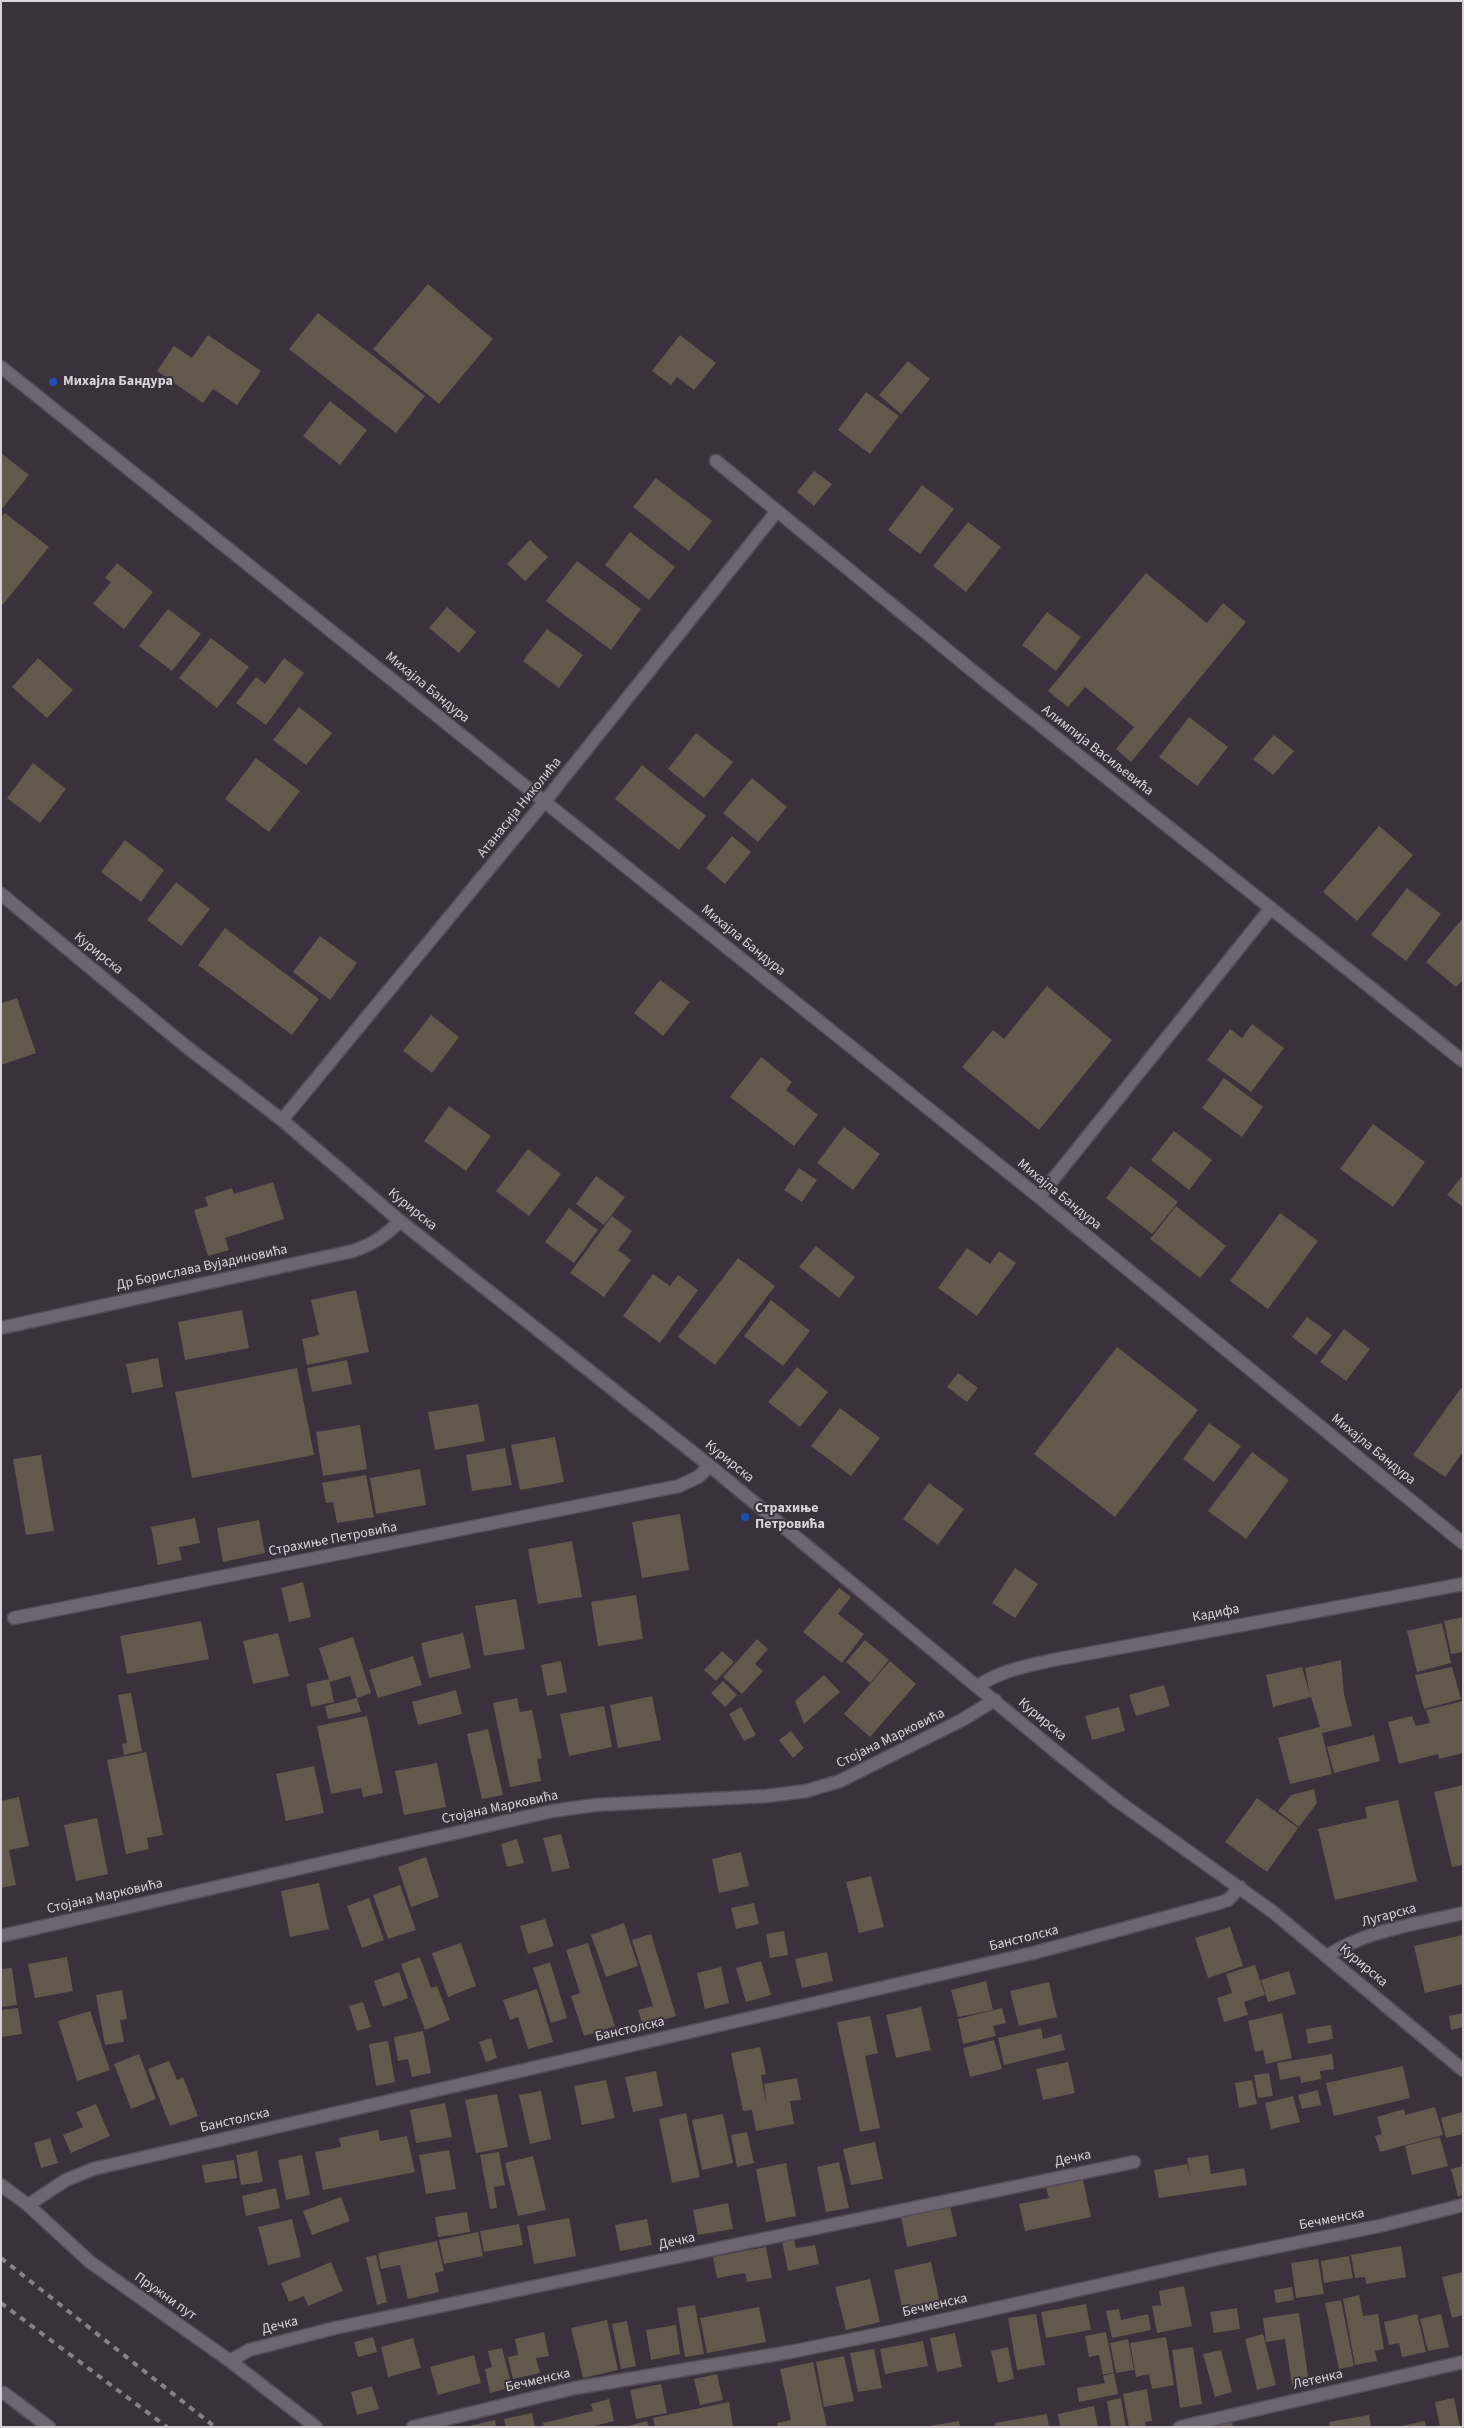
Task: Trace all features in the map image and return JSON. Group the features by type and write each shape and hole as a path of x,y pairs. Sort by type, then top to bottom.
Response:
{"street":[{"name":"Михајла Бандура","path":"1,367 1039,1197 1463,1543"},
{"name":"Алимпија Васиљевића","path":"716,462 995,689 1463,1061"},
{"name":"Атанасија Николића","path":"282,1120 545,801 777,511"},
{"name":"Курирска","path":"1,894 183,1044 282,1120 400,1221 710,1466 1112,1796 1240,1887 1327,1956 1463,2070"},
{"path":"1039,1197 1271,908"},
{"name":"Др Борислава Вујадиновића","path":"1,1328 353,1251 384,1237 400,1221"},
{"name":"Страхиње Петровића","path":"14,1618 679,1486 698,1477 710,1466"},
{"name":"Кадифа","path":"978,1686 994,1675 1013,1668 1463,1584"},
{"name":"Стојана Марковића","path":"1,1936 552,1810 604,1804 767,1796 806,1791 840,1781 962,1720 995,1700"},
{"name":"Банстолска","path":"28,2206 66,2180 93,2169 1033,1953 1228,1900 1240,1887"},
{"name":"Лугарска","path":"1327,1956 1342,1946 1365,1936 1463,1912"},
{"name":"Дечка","path":"230,2361 249,2350 335,2328 1134,2162"},
{"name":"Пружни пут","path":"1,2185 28,2206 90,2262 230,2361 316,2427"},
{"name":"Бечменска","path":"413,2427 575,2388 790,2352 877,2335 1216,2258 1379,2226 1463,2205"},
{"name":"Летенка","path":"1180,2427 1463,2362"},
{"path":"4,2393 49,2427"}],"building":[{"path":"428,284 493,339 439,404 373,349"},
{"path":"318,313 425,396 396,433 289,349"},
{"path":"208,335 261,371 237,405 213,389 203,403 157,371 174,346 192,358"},
{"path":"680,335 716,363 694,390 677,377 671,385 652,371"},
{"path":"908,361 930,379 901,414 879,395"},
{"path":"866,392 899,416 870,454 838,430"},
{"path":"330,401 367,430 340,465 303,436"},
{"path":"1,453 29,475 1,510"},
{"path":"814,471 832,484 814,506 797,492"},
{"path":"656,478 712,521 689,551 633,507"},
{"path":"922,485 954,509 920,554 888,530"},
{"path":"5,513 49,547 1,607 1,517"},
{"path":"968,522 1001,547 966,592 933,566"},
{"path":"630,532 675,567 649,600 605,565"},
{"path":"530,540 548,557 525,581 507,564"},
{"path":"577,561 641,609 611,650 546,601"},
{"path":"117,563 153,592 124,629 93,604 111,582 105,578"},
{"path":"1146,573 1207,623 1223,603 1246,622 1131,762 1116,749 1134,727 1085,687 1068,707 1048,691"},
{"path":"447,607 476,632 459,653 429,628"},
{"path":"168,609 201,634 172,671 139,646"},
{"path":"1047,612 1081,637 1056,671 1022,645"},
{"path":"547,629 583,655 559,688 523,661"},
{"path":"211,638 249,667 217,708 179,678"},
{"path":"38,658 73,690 47,718 12,687"},
{"path":"284,658 304,673 266,725 236,703 256,677 265,684"},
{"path":"299,707 332,733 306,765 273,740"},
{"path":"1189,717 1228,747 1197,786 1159,757"},
{"path":"696,733 733,762 704,798 668,769"},
{"path":"1274,735 1294,751 1273,775 1253,759"},
{"path":"256,758 300,791 269,832 225,799"},
{"path":"33,763 66,789 40,823 7,798"},
{"path":"642,765 706,816 679,850 615,799"},
{"path":"752,778 787,807 758,842 723,813"},
{"path":"1379,826 1413,855 1357,921 1323,892"},
{"path":"732,836 751,852 725,884 706,868"},
{"path":"125,840 164,870 141,902 101,872"},
{"path":"176,882 210,909 181,946 147,920"},
{"path":"1407,888 1441,914 1406,961 1371,935"},
{"path":"1463,918 1463,980 1456,987 1426,962"},
{"path":"225,928 319,999 292,1035 198,965"},
{"path":"320,936 357,963 330,1000 293,972"},
{"path":"660,980 690,1002 663,1036 634,1013"},
{"path":"1047,986 1112,1040 1039,1130 962,1067 993,1030 1004,1039"},
{"path":"17,998 36,1053 1,1065 1,1003"},
{"path":"431,1015 459,1037 432,1073 403,1051"},
{"path":"1252,1024 1284,1048 1251,1092 1207,1060 1230,1029 1242,1038"},
{"path":"761,1057 792,1082 786,1090 818,1115 794,1146 730,1097"},
{"path":"1224,1078 1263,1107 1242,1137 1202,1108"},
{"path":"449,1106 491,1136 466,1171 424,1141"},
{"path":"1373,1124 1425,1162 1393,1207 1340,1169"},
{"path":"844,1127 880,1154 853,1190 817,1163"},
{"path":"1174,1131 1212,1160 1189,1190 1151,1160"},
{"path":"528,1149 561,1174 529,1216 496,1191"},
{"path":"1131,1166 1178,1202 1152,1234 1106,1198"},
{"path":"799,1168 817,1180 802,1202 784,1190"},
{"path":"1463,1175 1463,1207 1447,1195"},
{"path":"596,1176 625,1197 604,1225 576,1204"},
{"path":"273,1182 284,1219 225,1238 229,1250 208,1256 194,1210 208,1206 205,1197 232,1188 234,1194"},
{"path":"1176,1206 1226,1246 1200,1278 1150,1239"},
{"path":"569,1208 598,1230 574,1263 545,1242"},
{"path":"1280,1213 1318,1241 1268,1309 1230,1281"},
{"path":"612,1216 632,1231 618,1250 631,1260 604,1297 570,1273"},
{"path":"816,1246 855,1277 839,1298 799,1267"},
{"path":"967,1248 990,1264 999,1251 1016,1263 977,1316 938,1288"},
{"path":"738,1258 775,1286 715,1365 678,1337"},
{"path":"653,1274 670,1286 678,1275 698,1290 660,1343 623,1316"},
{"path":"356,1290 369,1352 307,1365 302,1339 319,1335 311,1300"},
{"path":"771,1300 810,1331 783,1366 744,1336"},
{"path":"242,1310 249,1348 185,1360 178,1322"},
{"path":"1307,1317 1332,1335 1316,1355 1292,1337"},
{"path":"1344,1329 1370,1349 1346,1381 1320,1362"},
{"path":"1117,1347 1198,1410 1115,1517 1034,1454"},
{"path":"158,1358 163,1387 132,1393 126,1364"},
{"path":"347,1360 352,1384 312,1392 307,1368"},
{"path":"797,1367 828,1392 800,1427 768,1402"},
{"path":"297,1368 314,1455 192,1478 175,1392"},
{"path":"958,1373 978,1388 967,1402 947,1387"},
{"path":"1461,1388 1463,1389 1463,1452 1445,1477 1413,1455"},
{"path":"478,1404 485,1441 435,1450 428,1412"},
{"path":"840,1408 880,1438 851,1476 811,1446"},
{"path":"1209,1423 1241,1446 1214,1482 1183,1459"},
{"path":"360,1425 367,1469 323,1476 316,1432"},
{"path":"555,1437 564,1482 520,1490 511,1445"},
{"path":"505,1448 512,1485 472,1491 466,1455"},
{"path":"1252,1452 1289,1480 1246,1539 1208,1511"},
{"path":"41,1455 54,1531 26,1535 13,1459"},
{"path":"420,1469 426,1505 376,1514 370,1478"},
{"path":"366,1475 374,1517 337,1523 333,1502 326,1503 322,1483"},
{"path":"929,1483 964,1509 938,1545 903,1519"},
{"path":"680,1514 689,1570 642,1578 632,1522"},
{"path":"195,1518 200,1543 179,1547 182,1560 158,1565 151,1527"},
{"path":"259,1520 265,1553 223,1562 217,1528"},
{"path":"572,1541 582,1597 538,1604 528,1549"},
{"path":"1015,1568 1038,1584 1015,1618 992,1603"},
{"path":"303,1582 311,1617 289,1622 281,1588"},
{"path":"839,1588 851,1597 838,1614 864,1634 842,1663 803,1632"},
{"path":"636,1595 643,1639 598,1646 591,1602"},
{"path":"516,1599 525,1649 484,1656 475,1606"},
{"path":"1463,1617 1463,1652 1451,1654 1444,1621"},
{"path":"201,1621 209,1659 127,1674 120,1636"},
{"path":"1442,1623 1451,1663 1417,1672 1407,1631"},
{"path":"278,1633 289,1676 253,1684 243,1641"},
{"path":"463,1633 471,1668 429,1678 421,1643"},
{"path":"353,1637 371,1693 357,1698 350,1676 330,1682 319,1648"},
{"path":"757,1639 768,1649 755,1664 763,1671 742,1694 723,1677"},
{"path":"865,1640 889,1660 870,1683 846,1662"},
{"path":"722,1651 734,1662 716,1681 704,1670"},
{"path":"413,1656 422,1685 378,1698 369,1670"},
{"path":"1341,1660 1344,1694 1352,1726 1322,1733 1332,1774 1290,1784 1278,1738 1320,1727 1311,1697 1273,1707 1266,1675 1302,1667 1310,1695 1305,1668"},
{"path":"561,1661 567,1692 547,1696 541,1665"},
{"path":"890,1661 916,1684 870,1737 844,1714"},
{"path":"1452,1667 1461,1699 1424,1709 1415,1675"},
{"path":"824,1675 840,1692 804,1724 795,1701"},
{"path":"329,1679 334,1702 311,1707 306,1684"},
{"path":"723,1681 737,1695 725,1707 711,1693"},
{"path":"1164,1685 1170,1706 1136,1716 1129,1695"},
{"path":"456,1690 462,1714 418,1725 412,1702"},
{"path":"131,1693 142,1751 124,1755 122,1744 127,1743 118,1695"},
{"path":"652,1696 661,1740 618,1748 610,1705"},
{"path":"357,1698 361,1712 328,1719 325,1706"},
{"path":"517,1698 520,1712 532,1710 542,1758 537,1759 541,1781 510,1787 493,1703"},
{"path":"1463,1701 1463,1753 1439,1759 1438,1754 1399,1764 1388,1722 1412,1716 1416,1726 1430,1723 1426,1710"},
{"path":"604,1706 612,1747 569,1756 560,1714"},
{"path":"741,1707 756,1735 744,1741 729,1714"},
{"path":"1119,1707 1125,1731 1092,1740 1085,1716"},
{"path":"367,1716 383,1793 363,1797 361,1788 331,1794 317,1726"},
{"path":"488,1729 503,1795 482,1799 467,1734"},
{"path":"791,1731 804,1748 793,1758 779,1740"},
{"path":"1374,1735 1380,1761 1334,1773 1327,1747"},
{"path":"146,1752 163,1835 147,1838 149,1849 126,1854 107,1760"},
{"path":"437,1763 446,1807 404,1815 395,1771"},
{"path":"314,1766 324,1813 286,1821 276,1774"},
{"path":"1463,1785 1463,1865 1452,1867 1434,1792"},
{"path":"1314,1789 1317,1803 1299,1827 1278,1811 1291,1795"},
{"path":"19,1797 29,1846 9,1850 16,1885 1,1888 1,1801"},
{"path":"1257,1798 1298,1828 1267,1872 1225,1842"},
{"path":"1398,1800 1417,1881 1335,1900 1318,1829 1367,1818 1365,1807"},
{"path":"97,1818 108,1874 76,1881 64,1825"},
{"path":"561,1834 570,1868 552,1872 543,1838"},
{"path":"517,1839 524,1863 507,1867 501,1844"},
{"path":"741,1852 749,1886 719,1893 712,1859"},
{"path":"426,1857 439,1897 411,1907 398,1867"},
{"path":"871,1876 884,1927 859,1933 846,1882"},
{"path":"319,1883 329,1929 290,1937 281,1891"},
{"path":"400,1885 416,1930 388,1939 373,1895"},
{"path":"369,1898 384,1940 362,1948 347,1906"},
{"path":"754,1903 759,1924 736,1929 731,1908"},
{"path":"545,1919 554,1946 528,1954 520,1926"},
{"path":"624,1923 638,1966 606,1977 591,1935"},
{"path":"1230,1927 1243,1966 1208,1978 1195,1938"},
{"path":"784,1931 788,1955 770,1958 766,1934"},
{"path":"651,1934 676,2016 643,2026 638,2010 653,2006 632,1940"},
{"path":"1463,1935 1463,1984 1425,1993 1414,1946"},
{"path":"461,1943 476,1986 448,1997 432,1953"},
{"path":"588,1943 615,2026 584,2036 571,1996 580,1993 566,1950"},
{"path":"827,1952 833,1981 802,1988 795,1959"},
{"path":"67,1957 73,1991 35,1998 28,1964"},
{"path":"420,1957 431,1988 437,1986 450,2020 425,2030 401,1964"},
{"path":"761,1961 771,1995 746,2002 736,1968"},
{"path":"550,1962 567,2018 551,2023 533,1968"},
{"path":"1255,1965 1265,1995 1244,2002 1248,2015 1224,2022 1217,1998 1232,1993 1226,1974"},
{"path":"721,1967 729,2003 705,2009 697,1973"},
{"path":"12,1968 17,2005 1,2007 1,1969"},
{"path":"1289,1971 1296,1994 1268,2002 1261,1980"},
{"path":"399,1972 408,1998 383,2007 374,1981"},
{"path":"986,1981 993,2010 958,2017 951,1990"},
{"path":"1049,1982 1057,2017 1019,2026 1010,1991"},
{"path":"537,1989 553,2042 528,2049 518,2017 510,2020 503,2000"},
{"path":"122,1990 127,2019 120,2020 124,2042 105,2045 96,1995"},
{"path":"363,2002 371,2027 357,2031 349,2006"},
{"path":"921,2007 931,2050 896,2058 886,2015"},
{"path":"18,2008 22,2034 1,2037 1,2010"},
{"path":"1002,2008 1006,2023 993,2026 996,2036 963,2044 958,2019"},
{"path":"90,2011 110,2070 77,2081 58,2021"},
{"path":"1282,2013 1292,2058 1266,2064 1263,2050 1255,2052 1248,2021"},
{"path":"1463,2013 1463,2027 1451,2030 1449,2016"},
{"path":"870,2016 878,2053 865,2056 880,2128 860,2132 837,2022"},
{"path":"1331,2025 1333,2039 1308,2044 1306,2029"},
{"path":"1041,2028 1043,2039 1061,2034 1065,2050 1004,2065 998,2038"},
{"path":"423,2031 431,2073 412,2077 408,2059 398,2061 394,2037"},
{"path":"491,2038 497,2058 486,2062 479,2042"},
{"path":"994,2040 1002,2069 970,2077 963,2048"},
{"path":"388,2041 395,2082 376,2086 369,2044"},
{"path":"760,2047 766,2074 761,2075 767,2107 764,2084 797,2078 801,2100 790,2101 794,2124 756,2131 752,2110 743,2111 731,2053"},
{"path":"139,2054 156,2099 131,2109 114,2064"},
{"path":"1332,2054 1334,2069 1320,2071 1321,2079 1301,2083 1300,2076 1280,2080 1277,2063"},
{"path":"169,2061 177,2080 183,2077 198,2116 170,2126 148,2069"},
{"path":"1068,2062 1075,2093 1043,2100 1036,2069"},
{"path":"1403,2066 1410,2098 1334,2116 1326,2083"},
{"path":"656,2071 663,2106 633,2112 625,2077"},
{"path":"1269,2073 1273,2096 1258,2098 1254,2075"},
{"path":"606,2080 615,2118 582,2125 574,2086"},
{"path":"1252,2080 1257,2104 1239,2108 1235,2083"},
{"path":"1318,2090 1321,2105 1302,2109 1298,2095"},
{"path":"541,2091 551,2139 530,2144 519,2095"},
{"path":"497,2094 508,2147 476,2153 465,2100"},
{"path":"1293,2096 1300,2122 1271,2129 1265,2103"},
{"path":"445,2103 452,2137 416,2143 410,2110"},
{"path":"96,2104 110,2136 71,2153 63,2135 83,2127 76,2112"},
{"path":"1435,2107 1443,2135 1380,2152 1375,2136 1382,2134 1377,2117 1404,2109 1405,2115"},
{"path":"1462,2112 1463,2134 1446,2138 1441,2118"},
{"path":"686,2113 700,2177 672,2183 659,2119"},
{"path":"723,2114 733,2163 702,2170 692,2120"},
{"path":"378,2130 380,2141 407,2136 415,2172 323,2190 315,2152 341,2147 339,2138"},
{"path":"747,2132 754,2163 737,2167 731,2135"},
{"path":"1440,2137 1448,2166 1412,2175 1405,2146"},
{"path":"50,2138 58,2163 41,2168 34,2143"},
{"path":"875,2142 883,2179 851,2185 843,2149"},
{"path":"449,2150 456,2189 426,2194 419,2155"},
{"path":"257,2151 263,2182 241,2185 236,2155"},
{"path":"499,2152 505,2185 494,2187 497,2208 490,2209 480,2155"},
{"path":"302,2155 310,2195 286,2200 278,2160"},
{"path":"1208,2155 1211,2174 1244,2168 1247,2185 1159,2198 1154,2170 1187,2164 1191,2179 1187,2158"},
{"path":"533,2156 546,2210 518,2216 505,2163"},
{"path":"234,2160 237,2178 205,2183 202,2165"},
{"path":"839,2162 849,2208 826,2212 817,2167"},
{"path":"786,2163 796,2216 766,2222 756,2169"},
{"path":"1463,2166 1463,2195 1458,2197 1451,2169"},
{"path":"1083,2180 1091,2217 1025,2231 1019,2204 1049,2198 1046,2188"},
{"path":"276,2188 280,2208 246,2216 242,2196"},
{"path":"341,2197 350,2221 312,2235 303,2211"},
{"path":"728,2203 733,2229 698,2235 693,2210"},
{"path":"950,2206 957,2236 907,2247 901,2217"},
{"path":"467,2212 470,2232 438,2237 435,2217"},
{"path":"569,2218 576,2256 534,2264 527,2226"},
{"path":"292,2219 301,2257 268,2265 258,2227"},
{"path":"647,2219 652,2245 620,2251 615,2225"},
{"path":"519,2224 523,2245 484,2252 480,2231"},
{"path":"478,2232 483,2256 444,2264 439,2240"},
{"path":"794,2239 796,2248 815,2245 819,2264 788,2271 782,2241"},
{"path":"437,2241 444,2271 435,2273 439,2292 408,2299 400,2265 381,2269 378,2253"},
{"path":"1401,2246 1406,2277 1366,2284 1365,2277 1355,2278 1351,2255"},
{"path":"766,2247 772,2278 747,2282 745,2273 717,2278 713,2257"},
{"path":"376,2255 387,2302 377,2305 366,2257"},
{"path":"1349,2256 1353,2278 1324,2283 1321,2261"},
{"path":"1318,2259 1324,2294 1296,2298 1291,2263"},
{"path":"331,2262 343,2291 308,2306 304,2296 289,2302 281,2283"},
{"path":"931,2262 940,2303 903,2312 894,2270"},
{"path":"1463,2272 1463,2315 1452,2318 1442,2277"},
{"path":"870,2279 880,2322 846,2330 835,2287"},
{"path":"1184,2286 1192,2326 1157,2333 1152,2306 1161,2305 1159,2291"},
{"path":"1292,2287 1294,2300 1276,2303 1274,2290"},
{"path":"1359,2295 1363,2316 1378,2314 1384,2349 1375,2351 1377,2361 1355,2365 1343,2299"},
{"path":"1341,2300 1354,2366 1339,2369 1325,2303"},
{"path":"1086,2304 1091,2330 1046,2338 1041,2312"},
{"path":"695,2305 704,2354 685,2357 677,2308"},
{"path":"759,2307 766,2342 707,2353 700,2318"},
{"path":"1237,2308 1240,2329 1214,2333 1210,2312"},
{"path":"1119,2309 1121,2320 1148,2314 1151,2330 1112,2338 1106,2311"},
{"path":"1299,2313 1309,2383 1292,2385 1285,2339 1266,2342 1263,2318"},
{"path":"1036,2314 1045,2365 1017,2370 1008,2318"},
{"path":"1417,2314 1426,2352 1402,2357 1399,2343 1389,2345 1384,2322"},
{"path":"1441,2314 1449,2347 1428,2351 1420,2319"},
{"path":"607,2320 618,2370 583,2378 571,2328"},
{"path":"627,2321 636,2366 621,2369 612,2324"},
{"path":"676,2325 680,2354 651,2360 646,2330"},
{"path":"544,2332 549,2356 536,2358 540,2373 513,2379 508,2357 518,2355 515,2339"},
{"path":"1106,2332 1114,2372 1103,2375 1099,2355 1089,2357 1085,2336"},
{"path":"955,2333 962,2367 937,2372 930,2338"},
{"path":"1263,2334 1276,2385 1257,2390 1245,2339"},
{"path":"373,2337 377,2352 358,2357 354,2342"},
{"path":"1166,2337 1174,2385 1152,2389 1149,2374 1136,2377 1130,2343"},
{"path":"413,2338 421,2368 388,2377 381,2347"},
{"path":"1128,2339 1134,2370 1116,2373 1110,2343"},
{"path":"923,2341 928,2366 885,2374 880,2349"},
{"path":"1008,2347 1014,2379 998,2383 991,2351"},
{"path":"1193,2347 1202,2404 1180,2408 1172,2350"},
{"path":"502,2348 512,2387 490,2393 485,2369 492,2367 488,2351"},
{"path":"874,2349 882,2388 858,2392 850,2353"},
{"path":"1221,2350 1232,2392 1215,2397 1203,2354"},
{"path":"474,2355 481,2383 438,2395 430,2367"},
{"path":"844,2356 854,2401 824,2407 816,2362"},
{"path":"813,2362 827,2427 778,2427 777,2423 791,2420 780,2369"},
{"path":"1114,2373 1118,2394 1079,2402 1077,2388 1105,2383 1103,2376"},
{"path":"717,2374 723,2400 700,2405 694,2379"},
{"path":"661,2384 667,2413 636,2419 630,2390"},
{"path":"372,2386 379,2409 357,2415 351,2392"},
{"path":"1147,2389 1152,2421 1145,2422 1146,2427 1129,2427 1123,2394"},
{"path":"1121,2398 1126,2427 1111,2427 1107,2401"},
{"path":"1454,2398 1460,2427 1440,2427 1435,2402"},
{"path":"609,2399 614,2421 590,2427 544,2427 543,2423 593,2411 591,2404"},
{"path":"729,2402 733,2427 655,2427 653,2418"},
{"path":"1094,2406 1098,2427 1060,2427 1058,2414"},
{"path":"532,2413 535,2427 506,2427 504,2419"},
{"path":"1047,2414 1049,2427 995,2427 995,2423"},
{"path":"1369,2415 1371,2427 1330,2427 1329,2422"},
{"path":"495,2420 496,2427 469,2427 469,2426"},
{"path":"647,2421 649,2427 628,2427 628,2426"},
{"path":"959,2421 960,2427 930,2427 930,2426"},
{"path":"1425,2421 1426,2427 1401,2427 1401,2426"},
{"path":"1232,2422 1233,2427 1213,2427 1213,2426"}],"railway":[{"path":"1,2258 215,2427"},
{"path":"1,2303 167,2427"}],"place":[{"name":"Михајла Бандура","path":"53,382"},
{"name":"Страхиње Петровића","path":"745,1517"}]}
